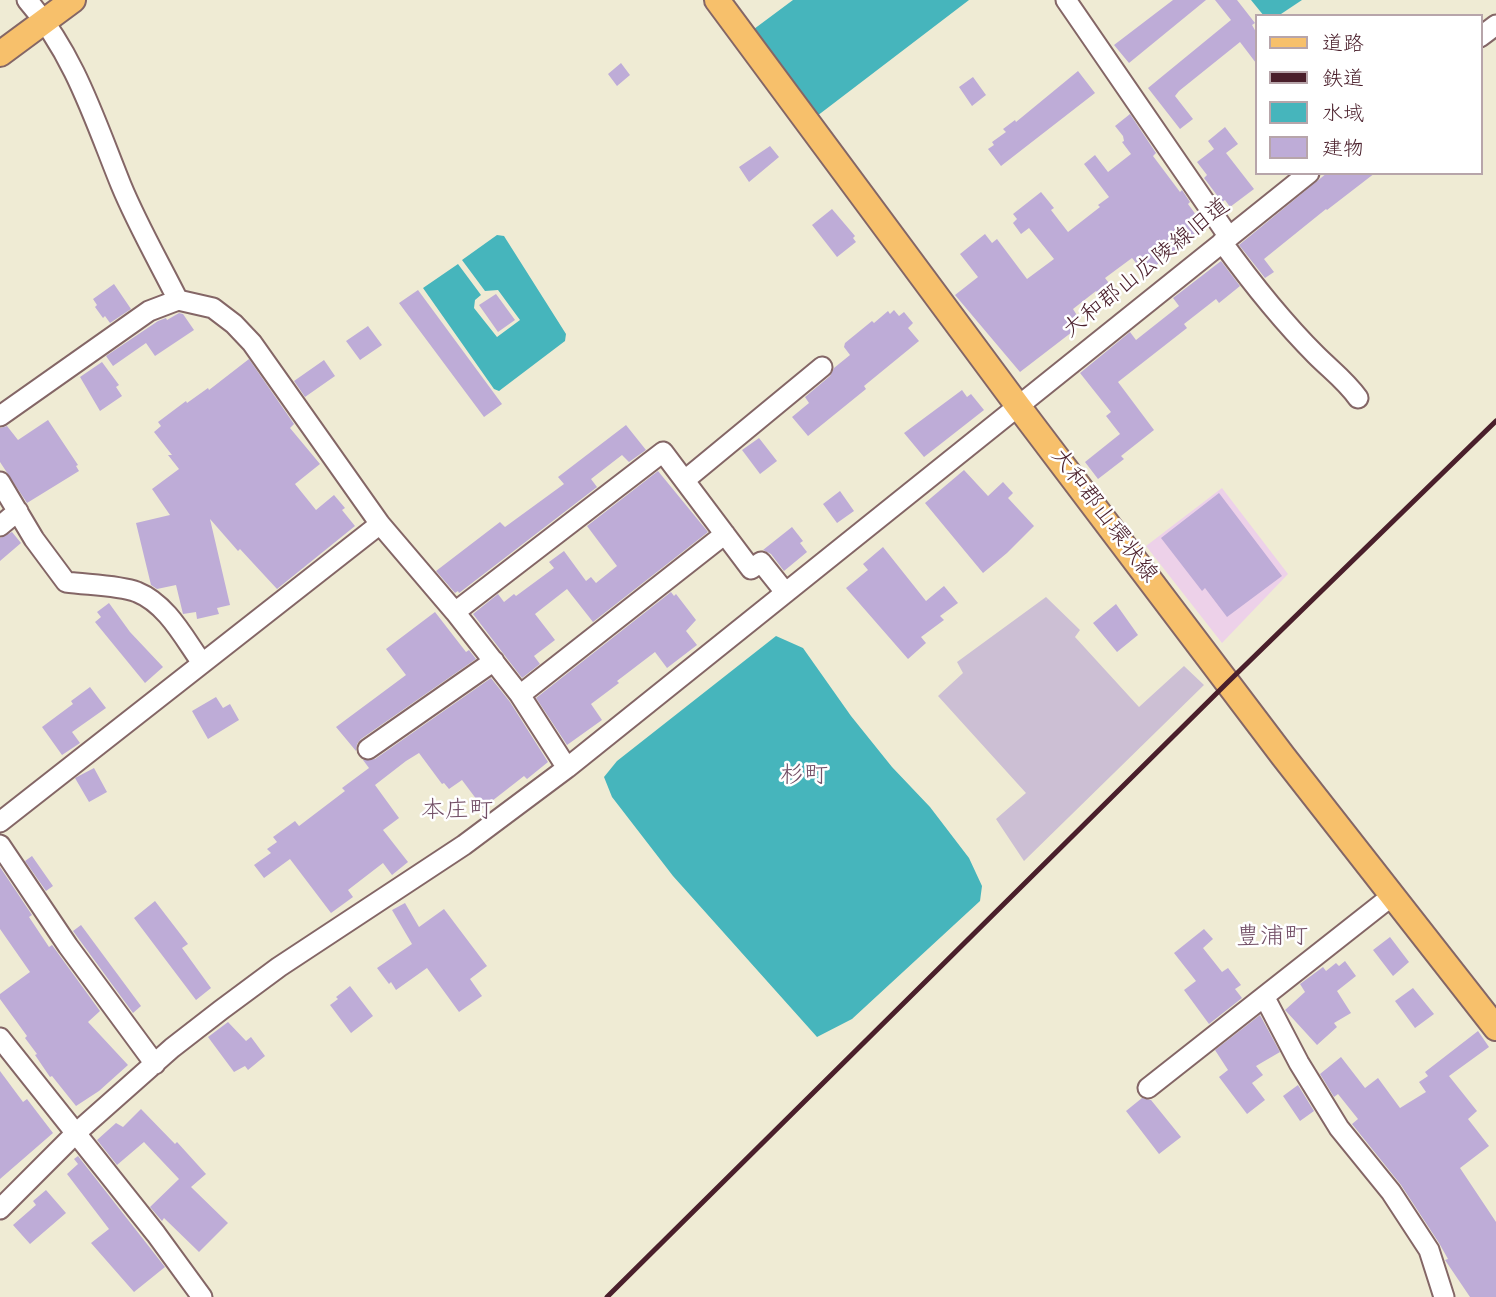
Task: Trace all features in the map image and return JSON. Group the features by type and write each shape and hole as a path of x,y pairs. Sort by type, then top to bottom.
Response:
{"main road":[{"path":"0,54 73,0"},
{"name":"大和郡山環状線","path":"717,0 1018,406 1283,756 1496,1028"}],"street":[{"path":"27,0 45,20 83,88 122,188 178,300"},
{"path":"1066,0 1251,282 1358,398"},
{"name":"大和郡山広陵線旧道","path":"0,1209 76,1133 212,1017 279,967 464,845 567,768 1306,175"},
{"path":"0,416 149,311 178,300 213,308 251,343 380,524 455,612 520,695 567,768"},
{"path":"685,480 822,367"},
{"path":"455,612 663,452 751,569 761,562 785,592"},
{"path":"0,482 34,539 66,582 134,591 153,601 169,616 202,663"},
{"path":"0,526 18,511"},
{"path":"0,822 380,524"},
{"path":"520,695 726,534"},
{"path":"368,748 494,662"},
{"path":"0,845 68,946 155,1064"},
{"path":"1148,1088 1393,895"},
{"path":"1265,998 1299,1063 1339,1128 1391,1192 1429,1250 1444,1297"},
{"path":"0,1038 202,1297"}],"shaded area":[{"path":"1222,488 1288,574 1222,643 1146,546"},
{"path":"1046,597 1080,630 1075,637 1139,707 1184,666 1204,685 1024,861 996,819 1026,793 938,696 963,673 957,662"}],"water":[{"path":"793,0 969,0 817,116 754,29"},
{"path":"1251,0 1302,0 1281,14 1262,14"},
{"path":"497,235 504,236 566,334 565,341 499,391 494,389 423,288 458,264 481,295 475,300 474,308 497,337 520,320 498,290 485,291 462,260"},
{"path":"776,636 803,648 851,716 892,767 930,807 969,858 982,886 980,901 852,1019 817,1037 673,876 612,797 604,777 617,761"}],"building":[{"path":"1173,0 1206,0 1129,63 1114,45"},
{"path":"1215,0 1237,0 1254,22 1254,60 1240,42 1179,91 1175,96 1193,119 1180,129 1148,88 1231,20"},
{"path":"621,63 630,75 617,86 608,74"},
{"path":"1078,71 1095,93 1001,166 988,149 994,145 992,142 1006,132 1003,129 1015,120 1016,122"},
{"path":"973,77 986,95 972,106 959,87"},
{"path":"1130,114 1156,153 1153,156 1180,192 1182,190 1190,202 1188,204 1205,227 1145,274 1132,258 1105,278 1118,295 1106,304 1096,291 1073,309 1078,317 1070,329 1072,332 1020,372 955,295 978,277 960,254 985,234 992,243 997,239 1027,279 1054,259 1029,228 1021,234 1013,223 1017,219 1013,214 1041,192 1068,232 1100,207 1098,205 1109,197 1084,164 1095,155 1108,172 1131,154 1115,126"},
{"path":"1225,127 1238,144 1226,153 1254,189 1230,207 1225,200 1222,202 1204,178 1207,175 1197,162 1214,149 1208,141"},
{"path":"770,146 779,157 749,182 739,167"},
{"path":"1325,175 1372,175 1264,259 1274,272 1265,278 1239,245"},
{"path":"832,209 855,236 853,238 856,242 837,257 812,225"},
{"path":"1221,261 1240,286 1219,303 1216,299 1184,324 1187,328 1118,382 1154,430 1121,456 1124,459 1098,479 1085,462 1120,434 1106,416 1111,412 1080,373 1130,332 1136,340 1179,306 1173,298"},
{"path":"114,284 131,309 110,323 95,307 97,305 93,299"},
{"path":"418,290 502,404 484,417 399,303"},
{"path":"496,294 515,320 498,332 479,305"},
{"path":"894,310 899,316 904,312 913,323 908,328 919,341 808,436 792,417 809,403 805,397 850,355 844,347 845,343 872,321 874,323 888,311 890,314"},
{"path":"179,313 183,314 194,330 155,356 146,343 113,366 106,356 158,321 167,320"},
{"path":"368,326 382,345 360,360 346,341"},
{"path":"249,359 294,424 290,428 320,464 295,484 316,510 334,495 355,526 277,589 210,519 230,605 217,608 219,614 197,619 196,612 183,614 176,585 157,589 151,585 136,523 170,515 152,489 179,469 154,432 161,426 158,422 186,401 187,403 208,388 209,390"},
{"path":"324,360 335,376 305,397 294,381"},
{"path":"102,362 119,385 116,387 122,396 100,411 80,377"},
{"path":"962,390 967,397 971,394 984,410 924,457 904,433"},
{"path":"48,420 78,465 76,466 79,471 27,503 0,462 0,428 7,426 18,440"},
{"path":"626,425 646,450 629,462 622,455 591,479 597,487 459,593 455,593 436,571 500,522 505,527 564,484 558,477"},
{"path":"759,438 777,461 760,474 742,450"},
{"path":"964,470 988,496 1003,482 1013,493 1008,498 1034,526 983,573 925,503"},
{"path":"658,471 708,532 593,622 567,589 535,614 555,640 534,656 540,664 522,678 473,614 498,594 504,602 514,594 516,596 554,568 549,562 564,551 586,581 591,577 596,583 617,566 587,526"},
{"path":"840,491 854,511 837,523 823,504"},
{"path":"1219,493 1282,576 1227,617 1205,588 1202,591 1161,538"},
{"path":"792,527 803,541 800,543 807,552 784,571 771,554 763,550"},
{"path":"12,532 21,543 0,561 0,538"},
{"path":"883,547 926,601 944,586 958,603 940,616 944,620 921,637 926,643 908,659 846,588 868,570 863,564"},
{"path":"671,592 674,596 676,594 696,620 686,631 697,645 667,668 655,652 617,681 619,683 591,704 602,720 567,745 536,698"},
{"path":"109,603 130,632 163,667 145,683 95,622 101,617 97,612"},
{"path":"1116,604 1138,635 1117,652 1093,623"},
{"path":"435,612 466,652 469,650 476,659 361,739 356,751 336,727 406,675 386,649"},
{"path":"491,678 510,702 548,762 527,779 524,776 483,808 462,780 449,789 442,784 419,753 406,761 375,785 399,818 383,830 408,862 392,875 383,863 348,890 353,897 331,913 290,859 264,878 254,865 271,853 267,849 277,842 273,837 295,821 299,826 345,791 342,788 369,768 363,760 375,759"},
{"path":"90,687 106,708 72,732 80,743 62,755 42,727 73,704 71,701"},
{"path":"216,697 223,708 230,704 239,720 208,739 192,711"},
{"path":"94,768 107,792 89,802 75,778"},
{"path":"32,856 53,886 46,891 25,861"},
{"path":"0,867 32,915 29,917 49,947 52,945 100,1011 88,1022 128,1065 99,1091 76,1106 52,1076 50,1077 25,1038 27,1036 0,999 0,994 30,972 0,929"},
{"path":"155,901 188,944 182,948 211,988 196,1000 134,918"},
{"path":"405,903 419,927 444,909 487,966 470,979 482,996 459,1012 427,968 396,990 377,968 412,944 392,910"},
{"path":"81,925 141,1006 133,1013 73,931"},
{"path":"1204,929 1213,939 1203,948 1222,972 1228,968 1241,985 1235,989 1242,998 1209,1024 1184,990 1196,981 1174,953"},
{"path":"1390,937 1409,962 1393,976 1373,950"},
{"path":"1345,961 1356,976 1337,991 1351,1013 1334,1023 1337,1027 1317,1045 1285,1010 1305,992 1300,984 1323,967 1326,971 1336,963 1339,966"},
{"path":"350,986 373,1016 351,1033 330,1005"},
{"path":"1413,988 1434,1014 1415,1028 1395,1001"},
{"path":"1260,1015 1280,1052 1256,1066 1263,1075 1252,1083 1265,1100 1247,1114 1219,1077 1228,1070 1215,1050"},
{"path":"228,1022 246,1041 251,1037 265,1056 248,1070 245,1066 234,1072 208,1037"},
{"path":"1478,1031 1489,1047 1449,1076 1477,1111 1468,1119 1489,1146 1460,1168 1496,1222 1496,1297 1470,1297 1401,1185 1352,1124 1358,1119 1338,1094 1334,1097 1320,1074 1341,1057 1365,1088 1378,1078 1400,1108 1426,1092 1419,1082 1428,1076 1425,1072"},
{"path":"0,1071 23,1102 27,1099 53,1133 0,1179"},
{"path":"1298,1085 1314,1111 1300,1121 1283,1096"},
{"path":"1142,1098 1151,1100 1181,1137 1159,1154 1126,1111"},
{"path":"141,1109 175,1144 177,1142 206,1174 191,1187 228,1223 199,1252 164,1218 162,1221 150,1207 179,1179 144,1142 117,1165 97,1140 116,1123 123,1127"},
{"path":"78,1156 165,1267 134,1292 91,1243 109,1229 67,1174 78,1164 74,1159"},
{"path":"46,1190 66,1213 30,1244 13,1225 36,1205 33,1201"}],"railway":[{"path":"607,1297 1227,683 1496,421"}],"district":[{"name":"杉町","path":"804,778"},
{"name":"本庄町","path":"457,813"},
{"name":"豊浦町","path":"1272,939"}]}
